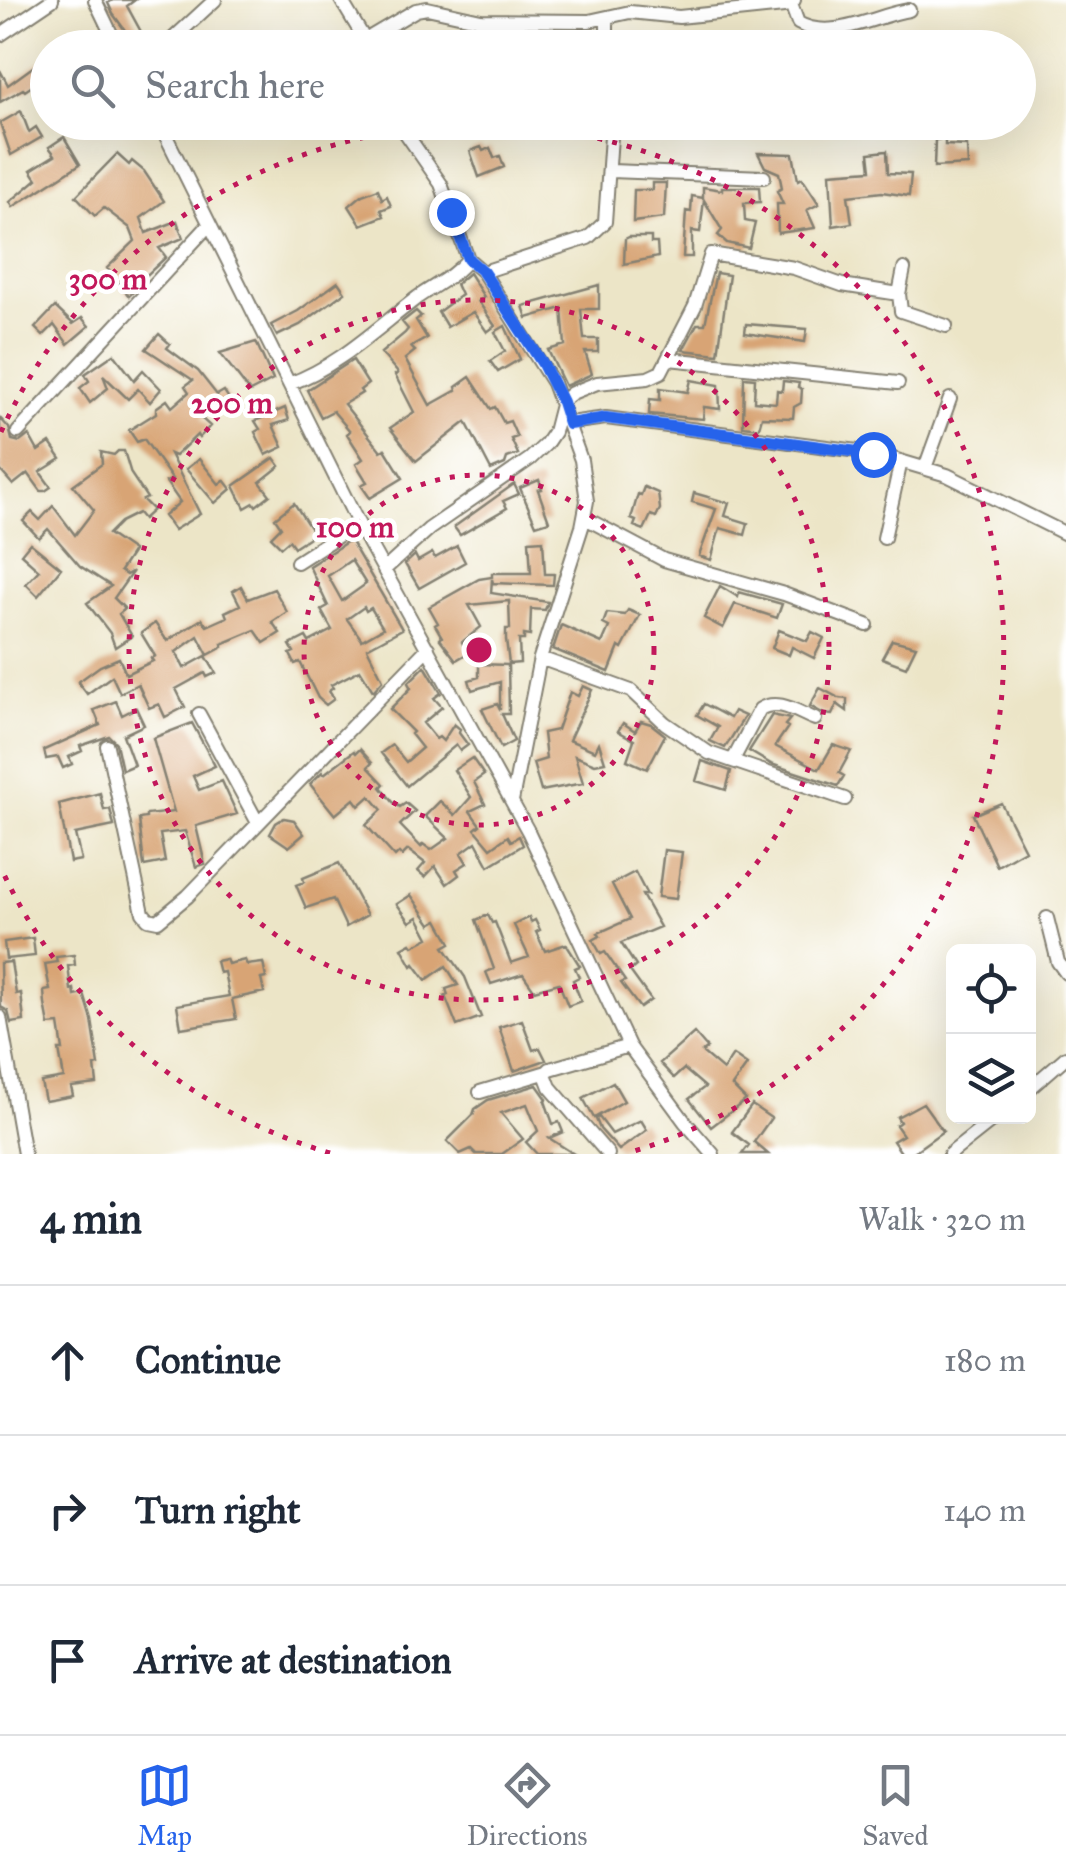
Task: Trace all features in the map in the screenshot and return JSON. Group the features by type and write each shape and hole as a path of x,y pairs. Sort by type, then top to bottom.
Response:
{"street":[{"path":"0,34 52,0"},
{"path":"95,0 109,30"},
{"path":"182,30 214,0"},
{"path":"341,0 360,30"},
{"path":"390,30 427,8 482,20 606,20 626,12 679,17 793,2 798,22 809,27 858,26 910,10"},
{"path":"606,20 607,30"},
{"path":"167,140 358,522 512,801 629,1046 713,1154"},
{"path":"410,140 441,184 468,259 483,272 543,364 562,402 588,489 585,518 540,658 512,801"},
{"path":"483,272 599,231 605,222 612,140"},
{"path":"611,172 764,177"},
{"path":"18,432 209,226"},
{"path":"385,568 429,530 546,444 554,432 562,402 572,393 597,383 655,376 695,306 711,254 794,268 822,280 899,294"},
{"path":"289,384 343,356 468,259"},
{"path":"904,270 899,294 901,311 946,326"},
{"path":"668,359 898,383"},
{"path":"925,468 950,398"},
{"path":"569,424 592,418 624,420 850,448 946,474 1066,534"},
{"path":"884,538 901,462"},
{"path":"585,518 664,560 784,594 867,624"},
{"path":"297,562 358,522"},
{"path":"107,746 143,913 152,921 165,918 428,648"},
{"path":"540,658 630,690 700,749 845,799"},
{"path":"733,760 760,710 768,704 778,704 815,719"},
{"path":"199,714 258,823"},
{"path":"1046,918 1058,962 1066,973"},
{"path":"0,1016 24,1154"},
{"path":"480,1092 629,1046"},
{"path":"1036,1084 1065,1062"},
{"path":"546,1072 550,1086 608,1154"},
{"path":"950,1154 988,1124"}],"building":[{"path":"135,0 127,6 140,30 125,30 108,3"},
{"path":"30,69 30,88 0,102 0,70 8,85"},
{"path":"21,111 30,140 37,140 11,155 0,123"},
{"path":"66,140 80,164 13,207 10,202 37,179 31,170 55,155 49,147"},
{"path":"935,140 945,140 945,145 967,146 968,165 934,167"},
{"path":"481,147 483,151 490,148 494,158 500,156 504,167 479,177 470,151"},
{"path":"887,151 888,173 911,174 909,196 882,192 848,196 852,223 833,226 830,173 871,170 869,153"},
{"path":"758,153 793,154 798,180 802,178 819,204 807,210 815,228 778,233 777,204 783,204 777,191 782,188 779,173 765,167"},
{"path":"117,154 144,171 164,201 141,218 146,233 177,221 183,238 159,248 166,257 129,296 107,268 135,241 130,228 104,208 95,216 76,196"},
{"path":"652,183 666,183 664,218 633,222 634,190 652,190"},
{"path":"703,187 759,187 760,202 744,203 745,221 755,223 749,248 727,243 718,235 722,230 704,200 700,232 692,231 692,257 683,257 686,211 691,212 692,196 703,198"},
{"path":"378,189 391,206 381,210 384,216 361,225 349,206"},
{"path":"651,237 651,243 657,243 658,257 624,264 625,239"},
{"path":"469,273 484,297 478,301 495,326 487,332 473,312 447,327 438,312 461,295 456,284"},
{"path":"716,273 729,275 718,354 683,350 697,324 705,324"},
{"path":"338,282 345,292 300,325 277,336 271,325"},
{"path":"599,285 599,309 581,309 584,339 598,339 598,352 585,352 592,374 565,386 548,350 565,345 562,308 527,318 523,306"},
{"path":"55,307 73,324 82,318 89,326 68,344 54,325 43,336 35,328"},
{"path":"416,311 421,316 416,320 427,338 411,347 415,351 405,359 430,405 457,390 470,377 491,409 495,407 504,423 510,421 517,437 511,439 518,454 507,458 505,464 491,470 466,422 416,461 390,428 414,412 395,375 398,373 381,353 405,333 408,329 402,322"},
{"path":"746,324 807,329 805,342 745,333"},
{"path":"505,326 520,359 498,372 490,361 505,351 495,332"},
{"path":"159,334 170,344 167,348 198,371 217,395 224,391 230,400 201,418 210,426 199,438 197,435 175,456 170,454 200,514 174,530 164,516 180,502 166,482 172,479 144,439 137,442 129,430 156,413 156,408 167,400 172,407 189,392 185,386 193,380 146,349"},
{"path":"256,342 273,380 250,392 220,353"},
{"path":"114,354 134,380 143,370 161,389 150,402 138,389 128,399 103,375 108,388 90,403 80,388 89,381 85,374"},
{"path":"353,360 368,384 360,390 362,393 344,404 381,451 385,449 403,478 370,498 361,485 367,482 356,464 363,459 347,434 350,431 333,411 321,417 307,390"},
{"path":"744,377 755,378 754,401 776,403 783,381 799,383 801,403 794,407 793,418 762,417 759,428 743,426"},
{"path":"691,380 719,385 720,409 704,407 703,419 649,414 650,399 660,400 660,388 688,392"},
{"path":"285,408 289,420 273,425 283,447 266,455 255,432 260,429 255,421"},
{"path":"0,418 9,428 12,440 20,442 29,435 38,451 50,443 61,459 40,472 51,487 41,491 28,473 13,485 0,470"},
{"path":"124,451 131,474 147,498 143,500 153,510 143,519 138,513 120,522 108,534 133,551 120,571 126,575 133,571 114,598 125,609 119,614 132,636 115,647 110,633 87,603 111,586 80,566 48,529 39,538 23,521 32,512 40,520 53,506 75,535 94,510 73,485 102,464 101,452 114,455"},
{"path":"274,458 280,466 260,482 270,495 256,506 254,503 245,508 234,486"},
{"path":"199,459 219,484 224,480 231,489 215,503 186,469"},
{"path":"539,480 542,489 538,490 549,521 536,525 520,488"},
{"path":"514,484 519,494 503,501 507,508 460,535 454,527"},
{"path":"644,487 658,493 660,509 656,517 651,515 644,530 634,526 636,521 631,519"},
{"path":"694,493 729,503 725,516 748,523 745,535 720,528 711,560 699,556 716,509 692,502"},
{"path":"294,503 314,534 294,547 289,540 281,547 271,537 281,527 275,518"},
{"path":"350,540 402,629 367,648 383,680 373,691 360,670 331,685 329,691 334,699 326,705 318,698 300,662 295,664 290,645 306,637 309,642 332,630 321,610 328,606 309,566","holes":["351,560 366,584 342,601 328,576","364,607 366,611 371,608 383,628 362,640 347,619"]},
{"path":"543,540 545,574 554,574 553,585 493,583 492,579 491,593 548,602 545,610 531,609 530,636 519,640 520,663 509,664 509,601 469,605 481,627 462,642 468,653 456,660 440,639 435,625 438,623 429,607 479,579 492,577 492,573 531,573 529,541"},
{"path":"30,543 61,568 38,596 26,584 39,570 21,554"},
{"path":"457,546 465,562 419,588 405,564 415,555 418,561 432,553 435,558"},
{"path":"241,586 248,599 274,589 287,612 272,622 280,633 264,643 255,630 222,644 208,655 198,636 176,652 184,668 206,656 216,673 207,677 205,673 176,689 185,707 165,717 159,704 149,708 138,684 120,693 112,676 87,694 78,682 119,658 126,674 153,661 155,656 141,633 155,623 167,641 202,619 207,626 227,617 225,612 240,605 233,591"},
{"path":"720,586 738,597 739,592 782,604 777,618 735,604 723,628 704,618"},
{"path":"628,610 640,615 622,649 619,647 609,672 553,649 561,625 602,643 609,627 603,624 607,613 625,615"},
{"path":"779,630 807,641 812,632 824,638 814,658 792,647 789,655 772,648"},
{"path":"892,640 916,646 906,667 882,658"},
{"path":"479,664 508,665 509,714 502,714 514,741 501,748 482,709 497,704 500,710 500,682 472,690 469,680 479,677"},
{"path":"425,666 441,693 434,698 442,707 423,723 436,739 443,741 454,724 468,745 460,751 456,745 407,786 381,753 392,745 406,762 422,748 413,732 390,709 411,688 408,683"},
{"path":"583,686 592,690 569,740 595,751 599,743 605,762 595,764 575,756 583,783 541,791 533,763 546,759 543,733 557,730 570,692 578,696"},
{"path":"820,688 847,699 847,711 837,704 832,715 824,714 810,706"},
{"path":"116,701 122,715 136,708 144,725 123,735 134,765 122,770 116,743 109,736 80,746 82,751 69,757 72,764 63,768 58,757 46,759 44,750 100,725 94,710"},
{"path":"704,704 730,718 734,711 745,716 725,748 710,741 718,727 697,715"},
{"path":"772,715 790,719 775,746 819,769 833,745 851,751 839,773 844,776 838,786 771,764 749,751"},
{"path":"641,721 665,735 647,769 627,760 634,740 618,731 623,723 635,731"},
{"path":"192,723 215,766 193,776 199,790 222,781 237,814 196,826 205,864 196,867 185,831 160,834 165,862 144,866 139,819 174,812 153,738"},
{"path":"360,749 393,802 400,807 406,803 415,811 400,825 421,847 423,844 431,850 448,838 425,816 440,801 455,815 471,797 454,770 472,758 484,775 474,782 485,804 470,811 480,825 475,829 491,848 508,836 511,841 519,836 523,845 489,866 476,842 461,853 467,863 456,870 459,875 447,884 435,866 425,877 418,871 425,863 408,850 395,857 366,825 382,810 370,796 359,806 354,799 335,815 310,784"},
{"path":"702,761 731,771 726,790 696,781"},
{"path":"100,793 114,826 75,834 81,860 70,862 59,804"},
{"path":"1001,803 1025,850 997,866 973,815"},
{"path":"284,818 294,820 304,834 289,847 270,834"},
{"path":"664,850 682,852 676,899 658,897"},
{"path":"339,863 367,915 346,927 333,899 306,908 296,885 304,882 303,878"},
{"path":"635,872 647,895 642,895 660,927 621,943 636,966 630,971 651,1000 640,1008 605,952 601,954 593,940 600,936 598,933 630,919 612,884"},
{"path":"411,895 431,924 438,920 451,943 444,947 465,977 481,1017 457,1026 445,996 446,989 458,985 446,966 426,980 412,966 402,948 429,938 418,917 410,922 397,904"},
{"path":"488,915 495,922 511,963 529,957 514,925 529,917 540,930 536,932 545,951 566,944 580,966 575,968 579,977 573,980 581,1001 568,1006 559,983 534,990 523,974 491,984 486,972 494,969 476,920"},
{"path":"33,938 35,956 6,959 4,942"},
{"path":"74,955 75,965 68,966 71,990 74,989 75,996 84,994 92,1020 99,1065 95,1066 97,1084 71,1087 73,1096 45,1101 41,1082 64,1078 59,1024 49,1025 45,1004 44,991 50,990 45,964 57,962 56,957"},
{"path":"226,959 228,964 245,960 247,965 263,963 264,992 232,999 236,1019 181,1028 177,1005 229,996 224,972 219,973 216,961"},
{"path":"11,962 16,994 21,993 24,1021 11,1023 8,1011 1,1007 0,963"},
{"path":"522,1020 533,1050 540,1048 546,1060 514,1071 499,1027"},
{"path":"694,1033 707,1048 702,1052 723,1070 733,1055 747,1065 732,1086 746,1100 711,1127 689,1099 705,1087 684,1069 674,1078 660,1063"},
{"path":"613,1082 624,1101 594,1118 583,1098"},
{"path":"537,1085 547,1099 553,1124 559,1122 563,1132 549,1138 574,1154 537,1154 526,1142 538,1131 527,1104 501,1113 523,1139 502,1154 476,1154 471,1149 460,1154 447,1141 488,1100"},
{"path":"923,1103 943,1131 911,1154 902,1154 893,1141 903,1135 896,1125 900,1122 897,1117"},
{"path":"752,1105 771,1118 754,1142 768,1154 742,1154 749,1145 732,1132"},
{"path":"599,1117 612,1134 641,1120 647,1130 619,1150 600,1129 596,1119"}],"route":[{"path":"451,212 468,259 483,272 543,364 569,424 606,418 873,454"}]}
